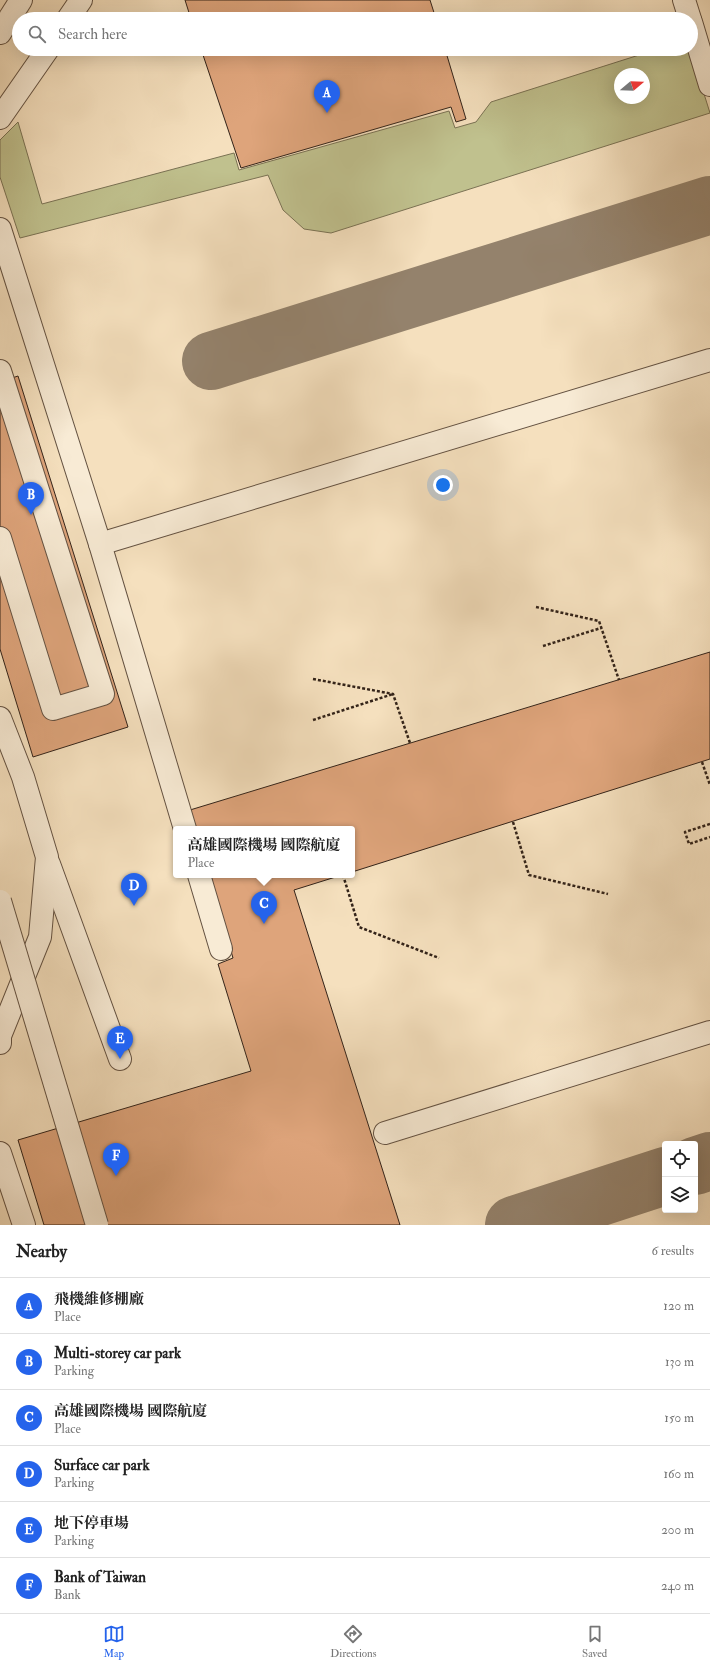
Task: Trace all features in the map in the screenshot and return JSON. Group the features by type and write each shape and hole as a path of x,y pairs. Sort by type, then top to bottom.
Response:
{"lane":[{"path":"13,12 21,0"},
{"path":"73,12 81,0"},
{"path":"684,0 688,12"},
{"path":"0,33 12,14"},
{"path":"698,45 710,85"},
{"path":"0,118 43,56"},
{"path":"0,229 100,544 184,826"},
{"path":"100,544 710,360"},
{"path":"0,371 103,694 53,709 0,538"},
{"path":"0,718 23,777 47,857 120,1059"},
{"path":"0,1043 0,1036 40,937 47,857"},
{"path":"200,878 221,949"},
{"path":"0,901 97,1225"},
{"path":"385,1133 710,1032"},
{"path":"0,1153 24,1225"}],"path":[{"path":"536,607 599,621 619,680"},
{"path":"543,646 601,628"},
{"path":"313,679 393,694"},
{"path":"313,720 393,694"},
{"path":"393,694 410,744"},
{"path":"702,762 710,785"},
{"path":"513,822 529,875 608,894"},
{"path":"710,824 685,832 689,844 710,837"},
{"path":"344,878 360,927 439,958"}],"green space":[{"path":"636,56 692,56 710,113 331,233 304,229 283,210 268,175 20,238 0,177 0,140 18,122 42,204 234,153 239,170 449,111 455,128 476,122 491,102"}],"building":[{"path":"185,0 430,0 434,12 189,12"},
{"path":"203,56 447,56 466,119 456,122 451,107 241,168"},
{"path":"18,376 128,727 33,757 0,649 0,382"},
{"path":"710,652 710,759 355,871 355,826 194,826 190,810"},
{"path":"210,878 332,878 294,890 400,1225 44,1225 18,1140 251,1071 218,964 233,958"}],"taxiway":[{"path":"211,361 710,205"},
{"path":"698,1165 710,1161"},
{"path":"514,1225 662,1177"}],"place":[{"name":"飛機維修棚廠","path":"327,113"},
{"name":"Multi-storey car park","path":"31,515"},
{"name":"Surface car park","path":"134,906"},
{"name":"高雄國際機場 國際航廈","path":"264,924"},
{"name":"地下停車場","path":"120,1059"},
{"name":"Bank of Taiwan","path":"116,1176"}]}
